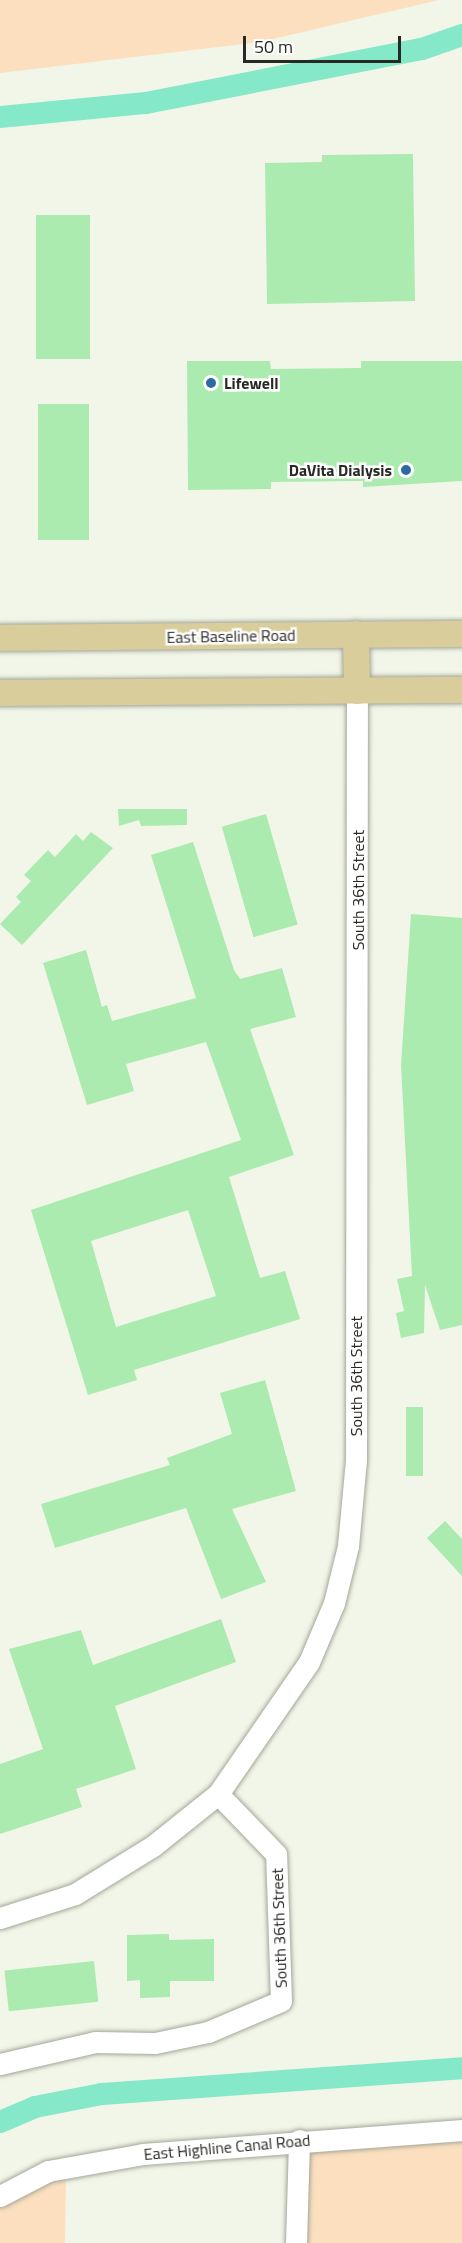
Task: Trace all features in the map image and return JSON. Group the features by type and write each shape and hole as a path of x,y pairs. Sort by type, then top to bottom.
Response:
{"main road":[{"path":"356,634 357,691"},
{"name":"East Baseline Road","path":"0,638 462,634"},
{"path":"0,693 462,690"}],"street":[{"name":"South 36th Street","path":"0,2064 95,2042 155,2043 208,2032 281,2001 276,1854 218,1794 309,1662 334,1603 348,1546 356,1460 357,691"},
{"path":"0,1918 75,1894 153,1846 218,1794"},
{"name":"East Highline Canal Road","path":"0,2196 76,2164 299,2140 462,2130"},
{"path":"296,2243 299,2140"}],"shaded area":[{"path":"0,0 439,0 260,42 0,73"},
{"path":"462,2142 462,2243 308,2243 306,2165 312,2148"},
{"path":"66,2176 65,2243 0,2243 0,2205"}],"building":[{"path":"413,154 415,301 267,304 265,163 322,162 322,155"},
{"path":"36,215 90,215 90,359 36,359"},
{"path":"187,361 270,361 271,369 361,368 361,361 462,361 462,481 363,487 363,481 271,482 271,489 188,490"},
{"path":"38,404 89,404 89,540 38,540"},
{"path":"118,809 187,809 187,825 141,826 139,820 119,826"},
{"path":"266,814 298,925 253,937 222,827"},
{"path":"91,832 113,848 22,945 0,924 21,902 16,897 31,881 24,875 48,850 55,857 76,834 83,841"},
{"path":"193,842 234,970 240,979 282,968 296,1017 250,1029 294,1155 229,1177 260,1278 285,1271 300,1319 134,1370 137,1380 88,1395 31,1210 241,1140 206,1042 126,1064 134,1091 87,1105 43,963 86,950 102,1007 107,1005 112,1021 196,998 151,855","holes":["188,1210 216,1296 116,1327 91,1241"]},
{"path":"411,914 462,918 462,1325 440,1330 425,1285 424,1333 401,1338 396,1313 404,1311 397,1279 412,1276 401,1065"},
{"path":"265,1380 296,1491 232,1509 266,1582 221,1599 186,1508 55,1548 41,1504 170,1465 167,1458 232,1434 220,1393"},
{"path":"406,1407 423,1407 423,1476 406,1476"},
{"path":"445,1521 462,1539 462,1576 427,1538"},
{"path":"221,1619 236,1662 115,1706 136,1769 76,1789 82,1807 0,1834 0,1764 43,1749 9,1649 81,1630 93,1665"},
{"path":"169,1934 169,1940 214,1939 214,1981 170,1981 170,1997 140,1998 140,1980 127,1981 127,1935"},
{"path":"94,1961 98,2002 9,2011 4,1970"}],"waterway":[{"path":"0,117 146,103 422,49 462,35"},
{"path":"0,2122 35,2107 102,2094 462,2068"}],"place":[{"name":"Lifewell","path":"211,383"},
{"name":"DaVita Dialysis","path":"406,470"}]}
